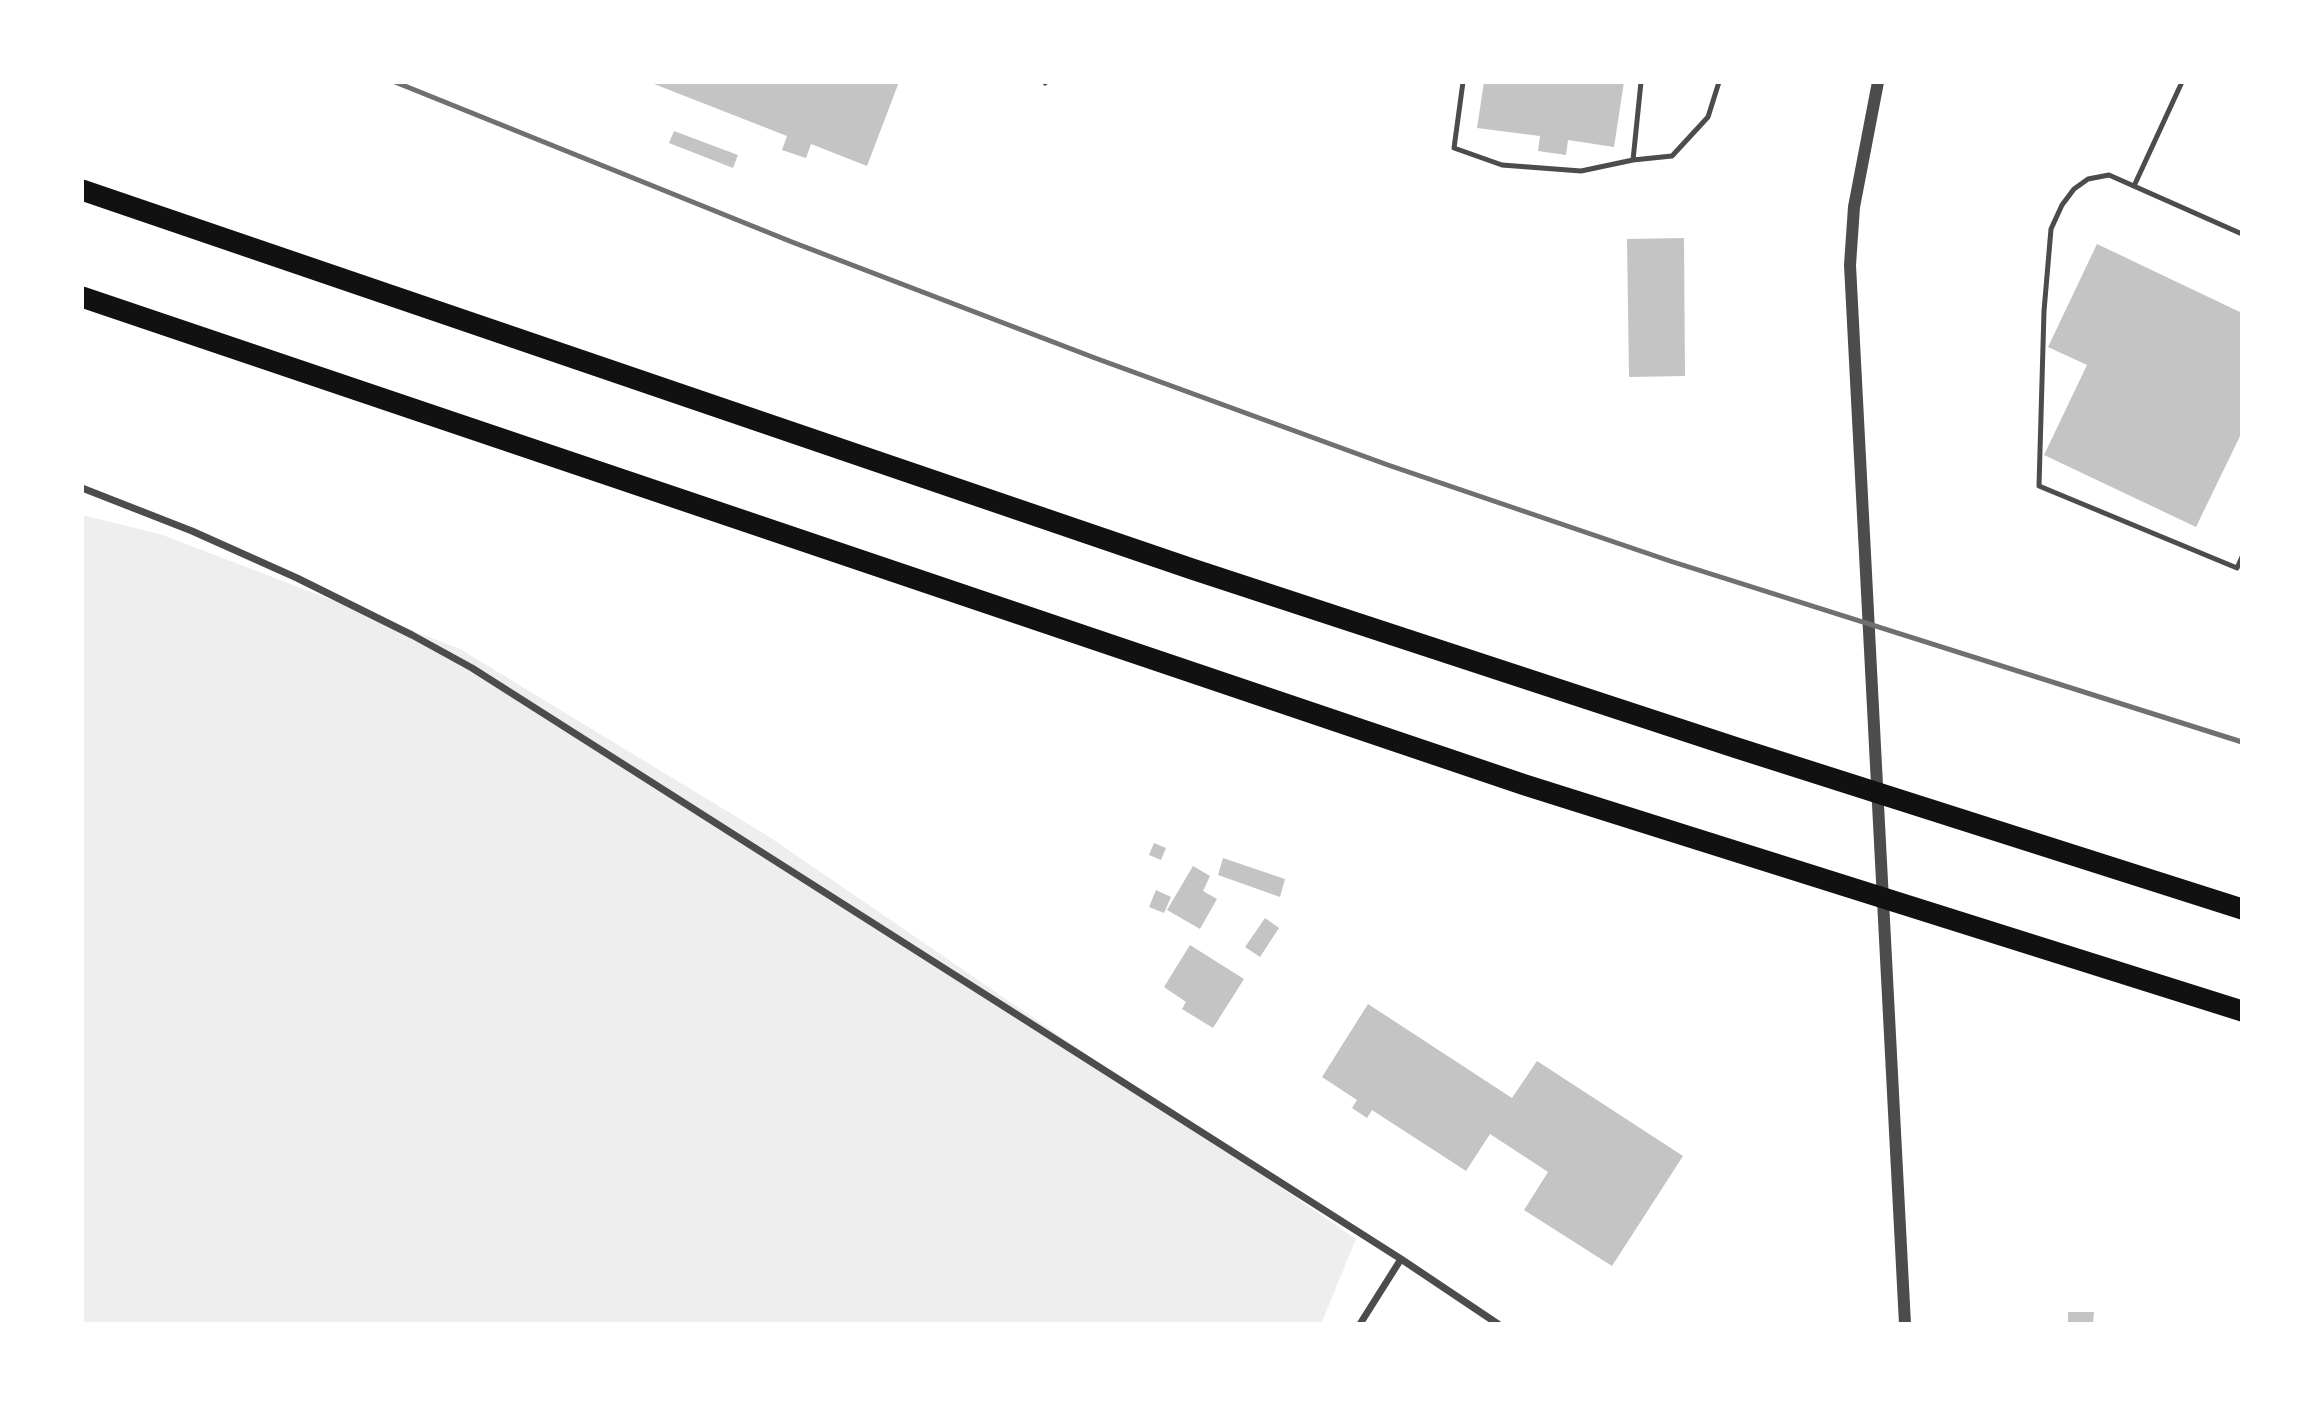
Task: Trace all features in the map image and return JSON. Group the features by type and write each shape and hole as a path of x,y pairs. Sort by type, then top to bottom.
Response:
{"highway":[{"path":"82,190 1205,573 2242,909"},
{"path":"82,297 1525,785 2242,1011"}],"street":[{"path":"1878,82 1854,208 1850,265 1905,1324"},
{"path":"82,488 192,531 297,578 401,629 472,668 1401,1259 1498,1324"},
{"path":"1360,1324 1401,1259"}],"lane":[{"path":"1463,82 1454,148 1502,165 1581,171 1633,160 1672,156 1708,117 1719,82"},
{"path":"1633,160 1641,82"},
{"path":"2134,186 2182,82"},
{"path":"2242,234 2109,175 2088,178 2074,189 2062,205 2052,229 2044,311 2039,486 2237,568 2242,557"}],"shaded area":[{"path":"82,515 160,534 460,649 768,836 1356,1239 1321,1324 82,1324"}],"building":[{"path":"649,82 899,82 867,166 811,144 806,158 782,150 787,136"},
{"path":"1484,82 1624,82 1614,147 1568,140 1566,155 1538,151 1540,136 1477,128"},
{"path":"674,131 738,155 733,168 669,143"},
{"path":"1684,238 1685,376 1629,377 1627,239"},
{"path":"2097,244 2242,313 2242,432 2196,527 2044,455 2087,365 2048,347"},
{"path":"1154,843 1166,848 1161,860 1149,855"},
{"path":"1223,858 1285,879 1280,897 1218,875"},
{"path":"1193,866 1210,876 1203,891 1217,899 1200,929 1167,910"},
{"path":"1156,890 1171,897 1164,913 1149,907"},
{"path":"1265,918 1279,928 1260,957 1245,947"},
{"path":"1190,945 1244,979 1213,1028 1182,1009 1186,1002 1164,987"},
{"path":"1368,1004 1512,1098 1537,1061 1683,1156 1612,1266 1524,1210 1548,1172 1490,1134 1466,1171 1372,1110 1367,1118 1352,1108 1357,1100 1322,1077"},
{"path":"2068,1312 2094,1312 2093,1324 2068,1324"}],"railway":[{"path":"395,82 792,242 1095,358 1388,465 1670,561 2242,742"}]}
